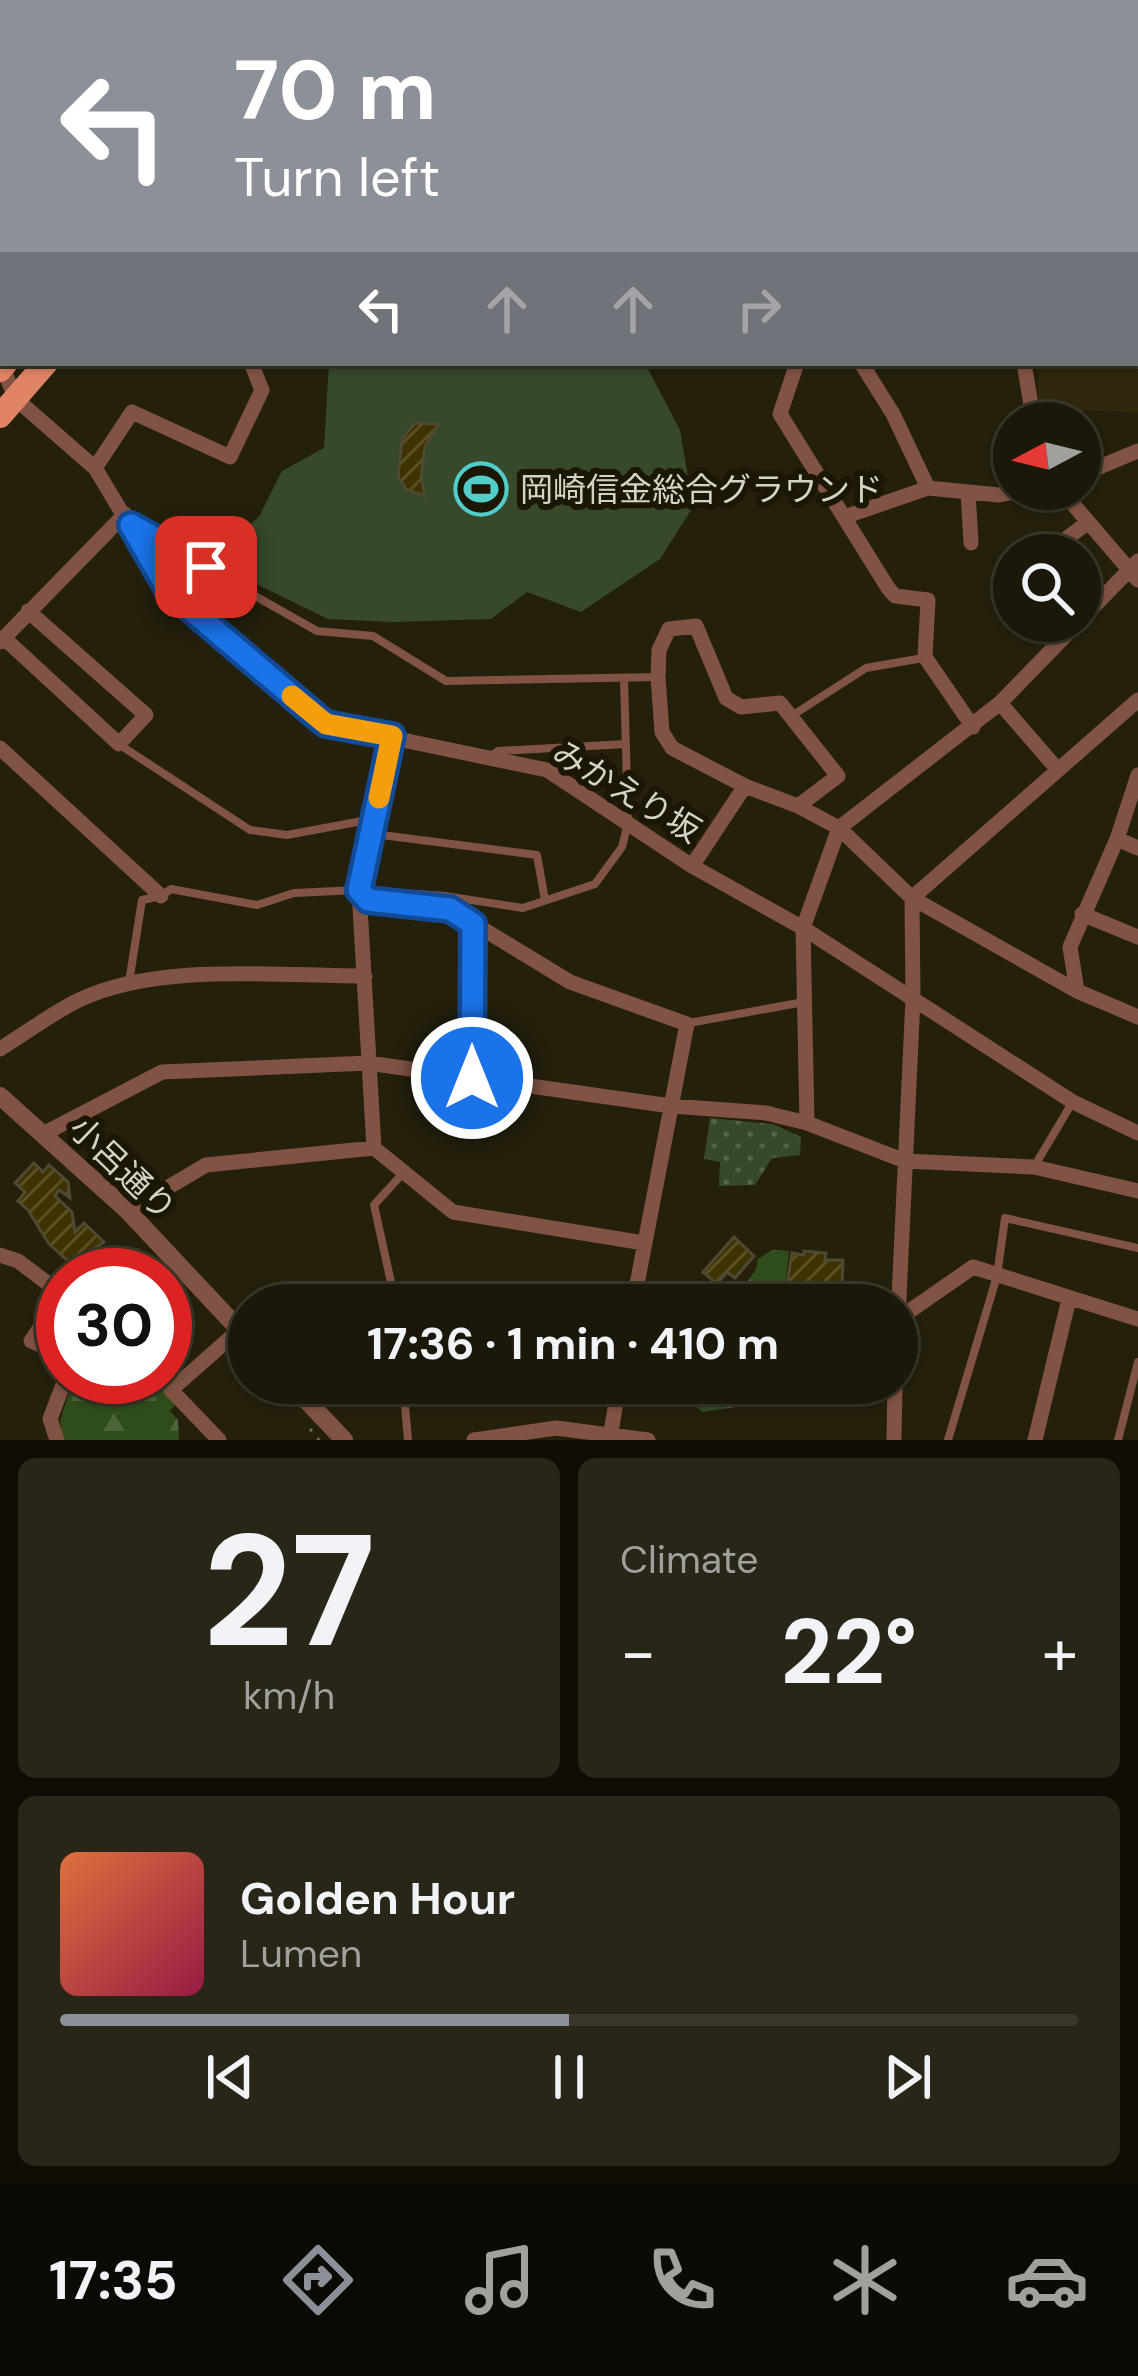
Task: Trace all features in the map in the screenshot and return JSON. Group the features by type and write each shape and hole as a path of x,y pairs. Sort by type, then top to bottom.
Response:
{"main road":[{"path":"8,407 43,366"}],"street":[{"path":"2,366 8,407"},
{"path":"795,366 780,413 895,596 928,600 925,657 973,727"},
{"path":"863,366 928,488"},
{"path":"1024,366 1030,402"},
{"path":"95,468 132,412 230,457 262,390 254,368"},
{"name":"みかえり坂","path":"8,407 95,468 169,591 326,724 547,770 692,866 803,928 1073,1102 1138,1132"},
{"path":"1101,466 1138,451"},
{"path":"844,517 928,488 993,493"},
{"path":"968,491 971,543"},
{"path":"807,1123 803,928 839,828 973,727 1135,571 1076,510"},
{"path":"28,610 146,715 119,744 2,640 28,610 128,520"},
{"path":"1072,534 1086,524"},
{"path":"798,806 838,776 780,703 741,706 726,698 696,626 669,629 659,650 658,677 662,732 673,748 839,828 912,898 1077,991 1138,1018"},
{"path":"902,1284 913,998 912,898 1138,700"},
{"path":"1000,703 1058,770"},
{"path":"374,1148 359,890 392,736"},
{"path":"0,748 161,896"},
{"path":"1077,991 1070,947 1117,839 1138,775"},
{"path":"692,866 745,786"},
{"path":"1117,839 1138,848"},
{"path":"359,890 368,900 450,909 570,982 687,1024 637,1284"},
{"path":"1082,914 1138,937"},
{"path":"472,1078 473,924"},
{"path":"0,1049 80,999 129,984 180,977 365,976"},
{"path":"45,1133 162,1072 368,1063 670,1106 766,1113 807,1123 905,1160 1034,1167 1138,1190"},
{"name":"小呂通り","path":"0,1096 128,1210 228,1318"},
{"path":"128,1210 206,1165 374,1148 453,1212 644,1243"},
{"path":"0,1255 36,1274"},
{"path":"918,1305 973,1267 1138,1319"},
{"path":"1035,1440 1069,1299"},
{"path":"192,1367 228,1345"},
{"path":"56,1404 50,1419 57,1440"},
{"path":"184,1404 219,1440"},
{"path":"310,1404 344,1440"},
{"path":"610,1437 616,1404"},
{"path":"894,1440 895,1404"},
{"path":"474,1440 556,1428 648,1440"}],"lane":[{"path":"128,520 317,631 373,636 446,681 658,677"},
{"path":"793,715 866,668 925,657"},
{"path":"129,984 142,901 171,889 257,905 294,893 359,890 523,908 595,884 622,847 628,823 624,678"},
{"path":"119,744 250,830 287,835 373,826 537,854 545,900"},
{"path":"487,758 498,751 626,744"},
{"path":"687,1024 805,1002"},
{"path":"1034,1167 1073,1102"},
{"path":"391,1284 374,1204 404,1172"},
{"path":"948,1440 997,1276 1004,1218 1138,1248"},
{"path":"1118,1440 1138,1362"},
{"path":"405,1404 408,1440"}],"shaded area":[{"path":"1039,366 1138,366 1138,412 1101,411 1101,402 1038,402"}],"green space":[{"name":"岡崎信金総合グラウンド","path":"329,366 641,366 648,369 680,430 693,507 660,559 581,612 527,592 491,619 328,619 207,560 259,517 282,471 324,448"},
{"path":"710,1118 773,1124 801,1137 800,1155 772,1158 755,1185 719,1186 720,1162 704,1159"},
{"path":"772,1250 789,1251 785,1284 746,1284 758,1259"},
{"path":"65,1404 176,1404 170,1411 178,1420 179,1440 63,1440 60,1421"},
{"path":"694,1404 752,1404 750,1405 702,1412"}],"building":[{"path":"415,423 439,424 425,446 421,477 425,496 407,490 398,477 402,439"},
{"path":"34,1163 43,1172 49,1165 68,1182 70,1198 59,1190 55,1196 72,1212 75,1232 84,1223 104,1242 95,1248 54,1248 18,1201 25,1192 15,1183"},
{"path":"734,1237 754,1256 735,1278 727,1272 717,1284 703,1272"},
{"path":"804,1251 826,1253 825,1260 843,1260 842,1284 787,1284 792,1253 804,1255"}],"slow traffic":[{"path":"292,696 326,724 392,736 379,798"}],"place":[{"name":"岡崎信金総合グラウンド","path":"481,489"}],"route":[{"path":"206,567 131,525 169,591 316,716 326,724 392,736 359,890 368,900 450,909 473,924 472,1078"}]}
